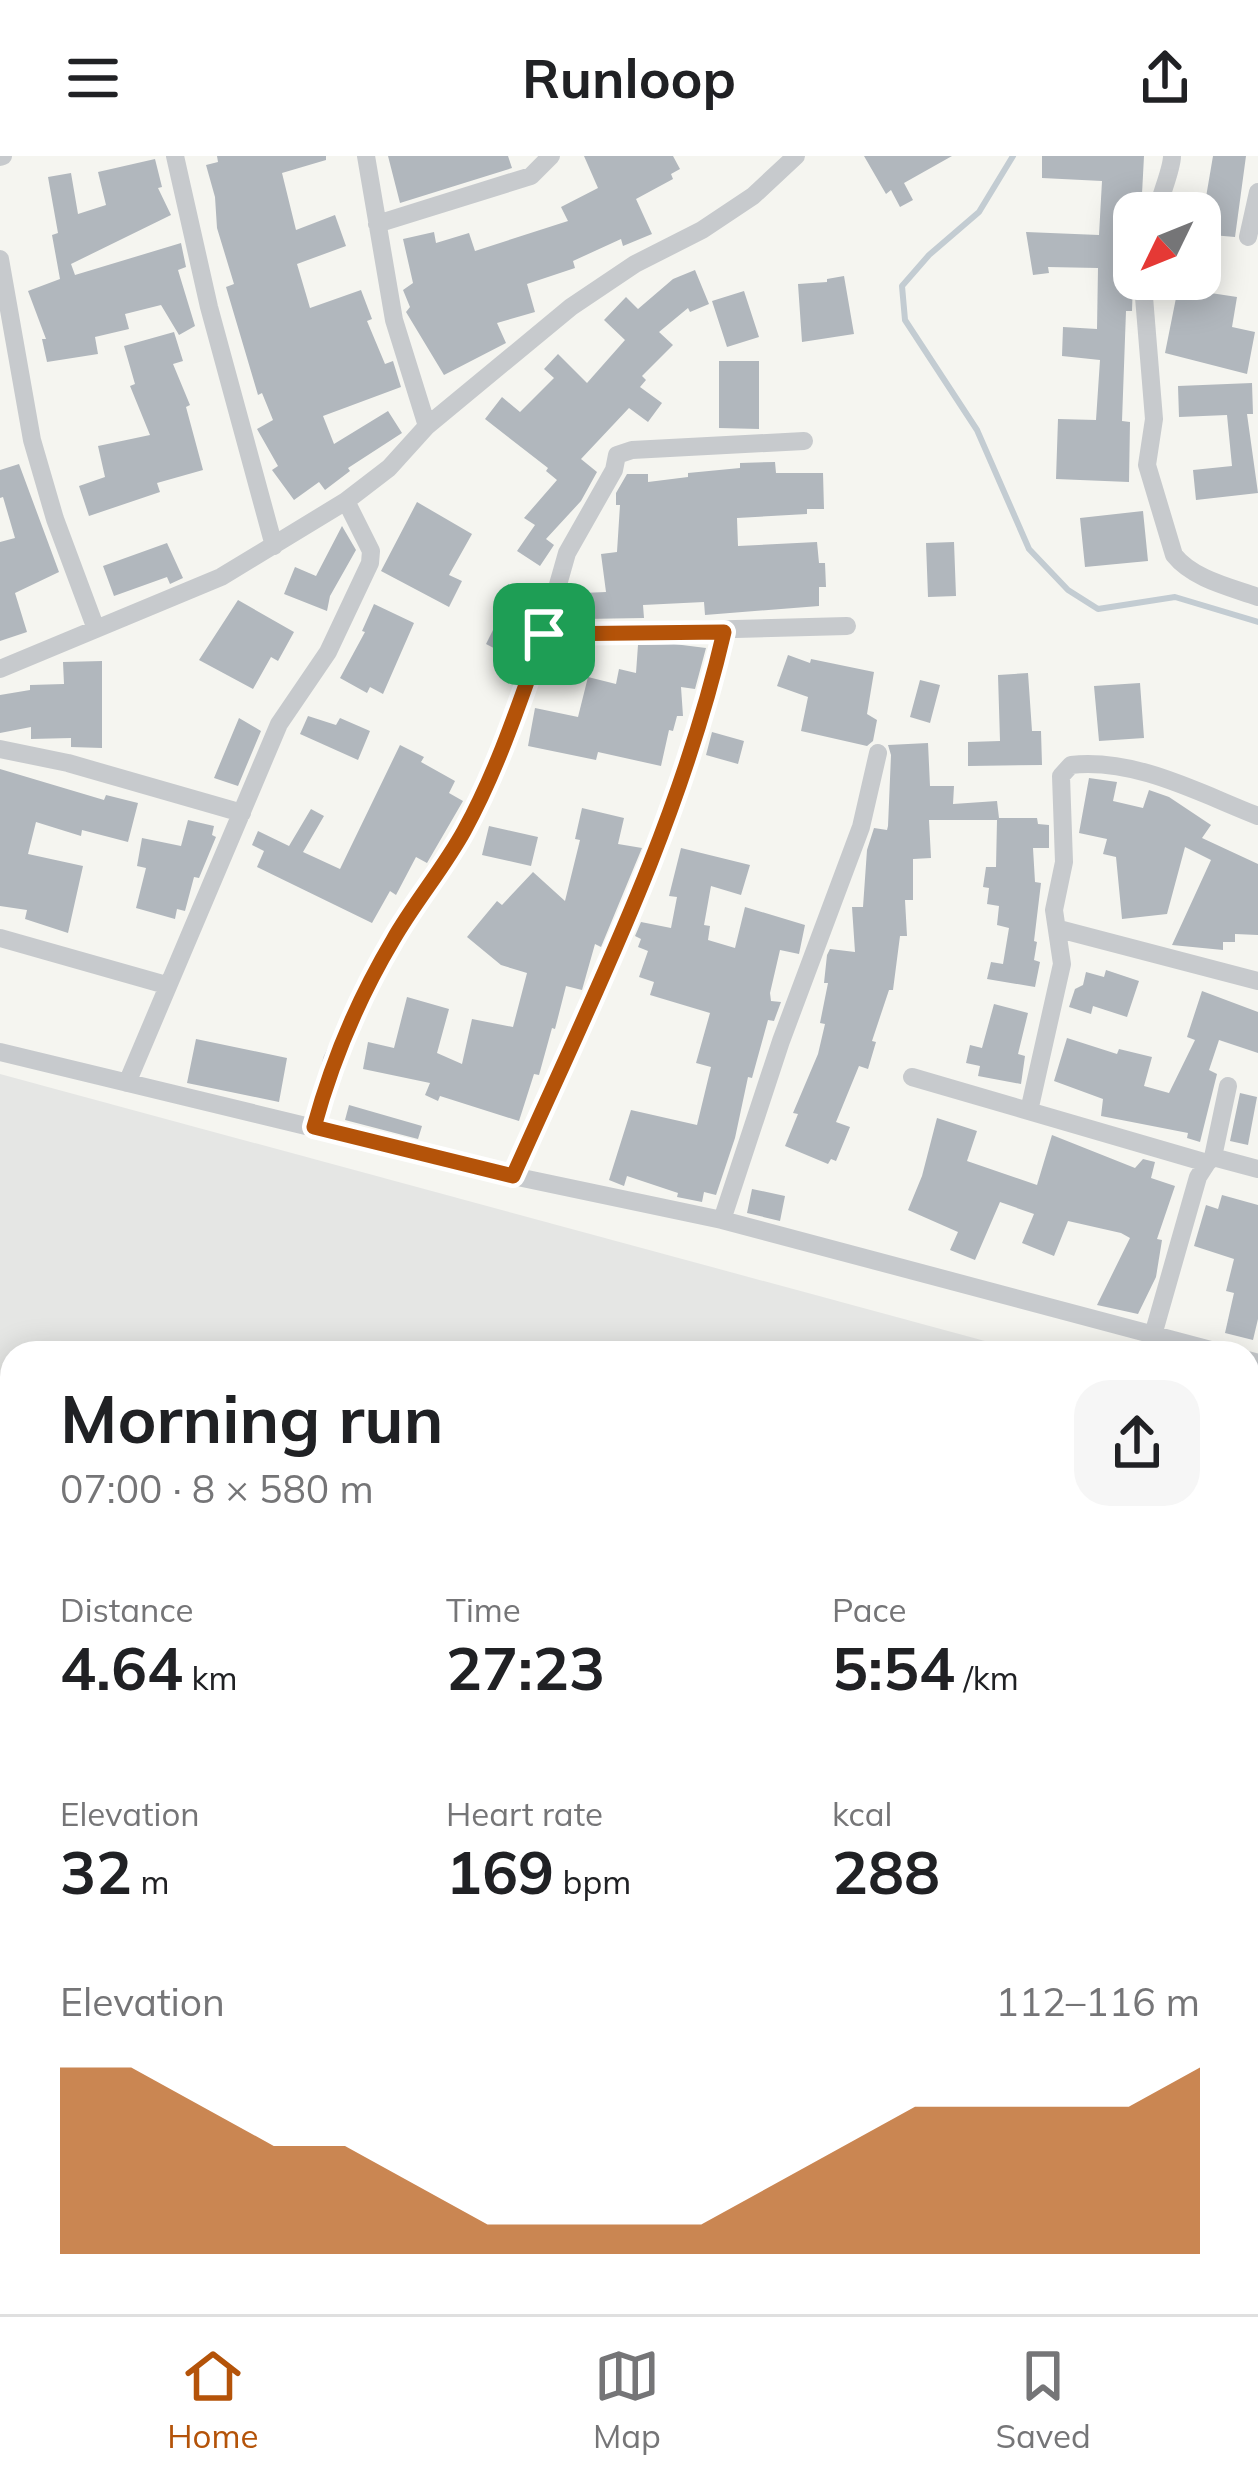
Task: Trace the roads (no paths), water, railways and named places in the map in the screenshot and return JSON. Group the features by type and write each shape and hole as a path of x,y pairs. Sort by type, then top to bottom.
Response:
{"street":[{"path":"176,156 209,307 274,546"},
{"path":"366,156 394,320 427,426"},
{"path":"377,224 531,176 551,156"},
{"path":"0,669 221,577 346,501 389,468 427,426 571,307 753,196 796,156"},
{"path":"1160,192 1172,156"},
{"path":"1248,237 1258,192"},
{"path":"0,259 4,314 38,460 96,629"},
{"path":"1144,300 1154,419 1147,465 1174,555 1182,566 1201,576 1258,597"},
{"path":"314,1127 332,1060 361,1000 392,940 463,832 500,757 567,553 614,470 616,455 632,450 804,441"},
{"path":"127,1083 279,724 328,652 370,563 371,551 346,501"},
{"path":"544,634 848,626"},
{"path":"513,1176 603,969 644,888 705,715 724,632"},
{"path":"0,748 242,813"},
{"path":"722,1220 781,1041 861,826 878,753"},
{"path":"1029,1111 1062,964 1054,910 1064,862 1061,776 1071,765 1101,762 1148,773 1258,816"},
{"path":"1059,929 1258,981"},
{"path":"0,938 166,985"},
{"path":"0,1052 513,1176 722,1220 1178,1341"},
{"path":"912,1077 1210,1160 1258,1169"},
{"path":"1153,1334 1198,1177 1210,1160 1228,1086"}],"waterway":[{"path":"1013,156 979,212 929,255 902,286 905,320 977,430 1029,549 1068,590 1098,609 1175,597 1258,622"}]}
